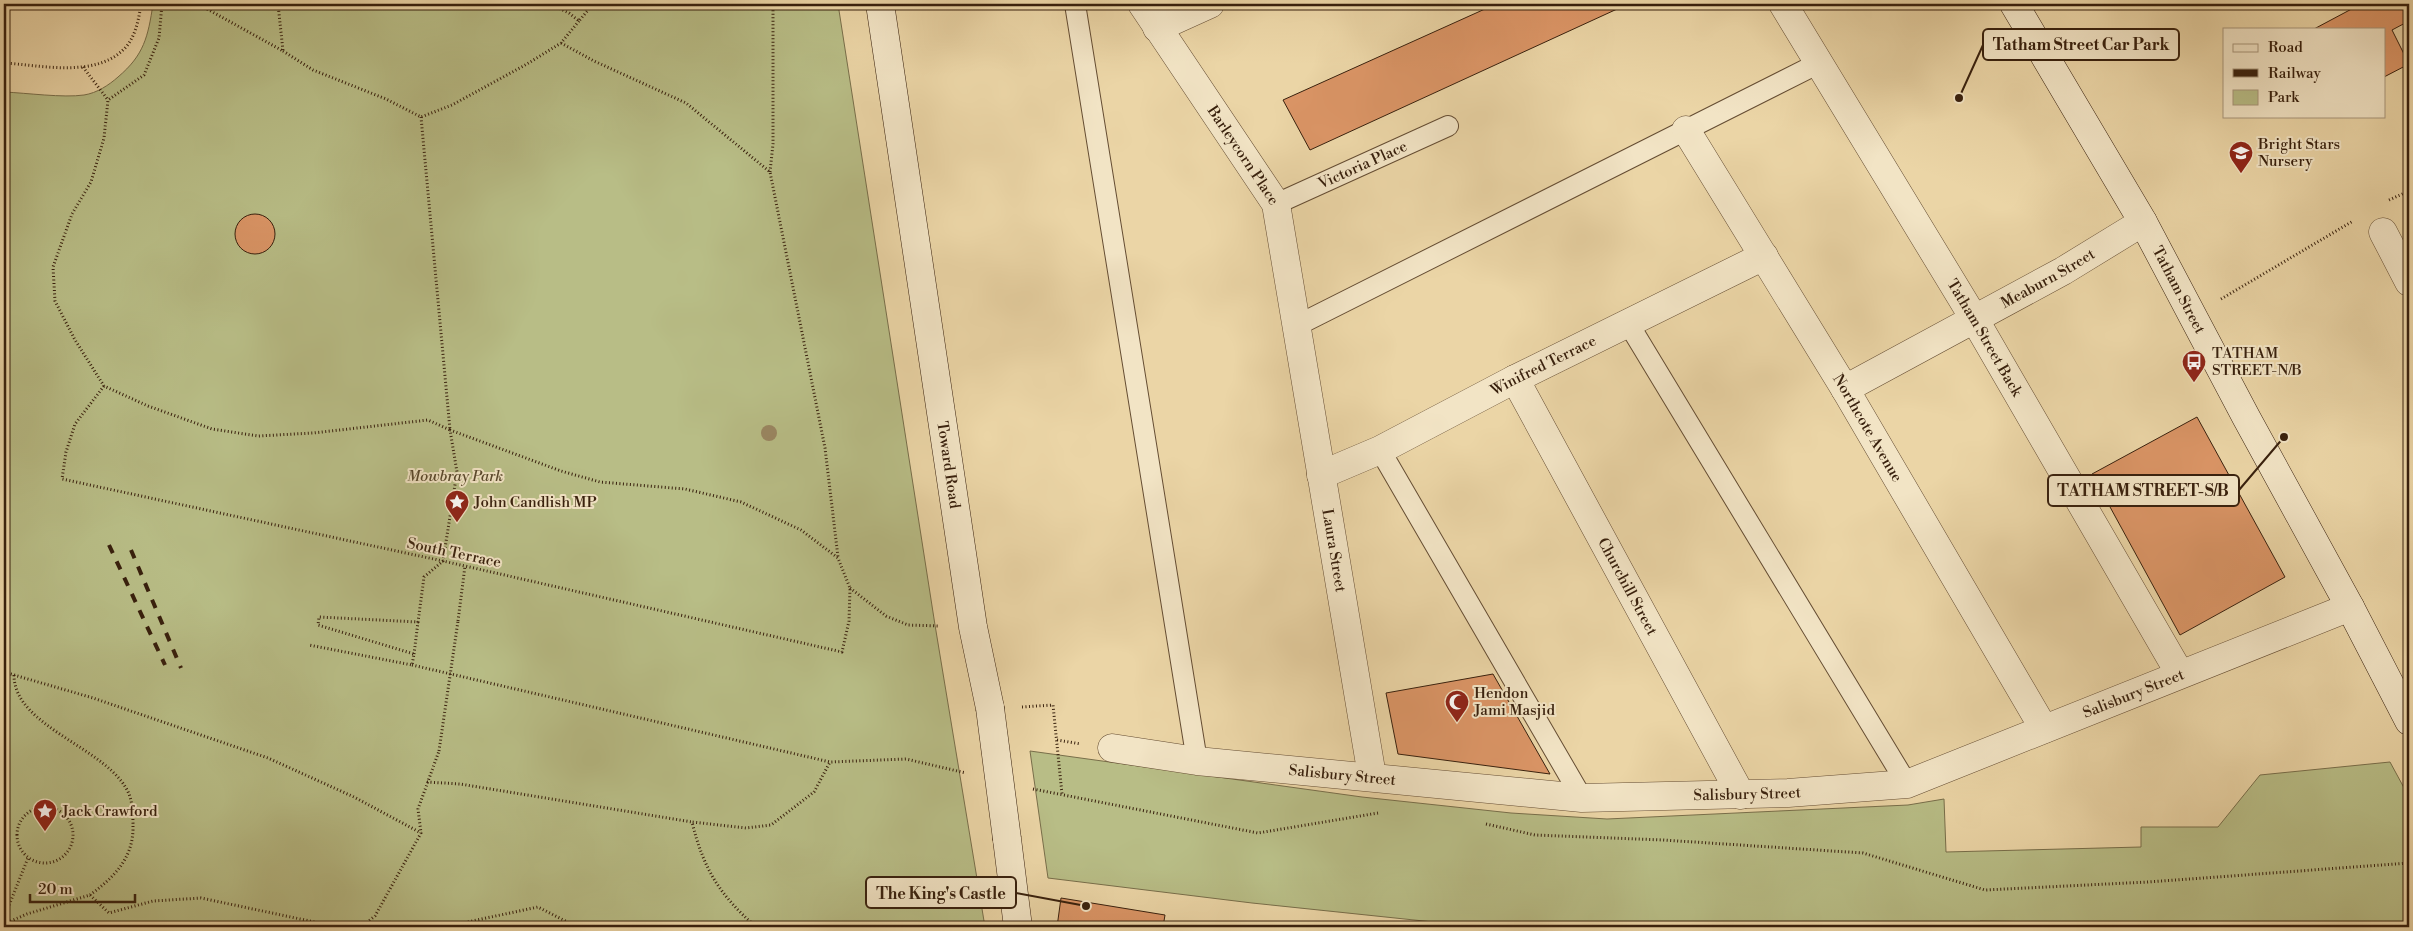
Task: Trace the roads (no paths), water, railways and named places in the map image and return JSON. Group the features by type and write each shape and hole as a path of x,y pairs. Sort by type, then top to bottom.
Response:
{"street":[{"name":"Toward Road","path":"880,4 973,627 990,708 1018,927"},
{"name":"Barleycorn Place","path":"1142,4 1276,204 1296,326"},
{"path":"1158,28 1210,4"},
{"name":"Tatham Street Back","path":"1783,4 1975,320 2180,674"},
{"name":"Tatham Street","path":"2014,4 2144,222 2192,316 2406,709"},
{"name":"Northcote Avenue","path":"1686,130 1846,389 2044,729"},
{"name":"Meaburn Street","path":"1846,389 2063,271 2144,222"},
{"path":"2383,232 2409,282"},
{"name":"Winifred Terrace","path":"1321,475 1380,450 1515,379 1764,256"},
{"name":"Laura Street","path":"1296,326 1372,776"},
{"name":"Churchill Street","path":"1515,379 1741,795"},
{"name":"Salisbury Street","path":"1112,748 1197,761 1372,776 1582,798 1741,795 1907,784 2350,607"}],"lane":[{"path":"1075,4 1197,761"},
{"path":"1296,326 1819,63"},
{"name":"Victoria Place","path":"1276,204 1448,126"},
{"path":"1628,323 1907,784"},
{"path":"1380,450 1582,798"}],"railway":[{"path":"109,545 165,665"},
{"path":"131,550 181,668"}],"place":[{"name":"Tatham Street Car Park","path":"1959,98"},
{"name":"Bright Stars Nursery","path":"2241,174"},
{"name":"TATHAM STREET-N/B","path":"2194,383"},
{"name":"TATHAM STREET-S/B","path":"2284,437"},
{"name":"John Candlish MP","path":"457,523"},
{"name":"Hendon Jami Masjid","path":"1457,723"},
{"name":"Jack Crawford","path":"45,832"},
{"name":"The King's Castle","path":"1086,906"}],"park label":[{"name":"Mowbray Park","path":"455,476"}]}
